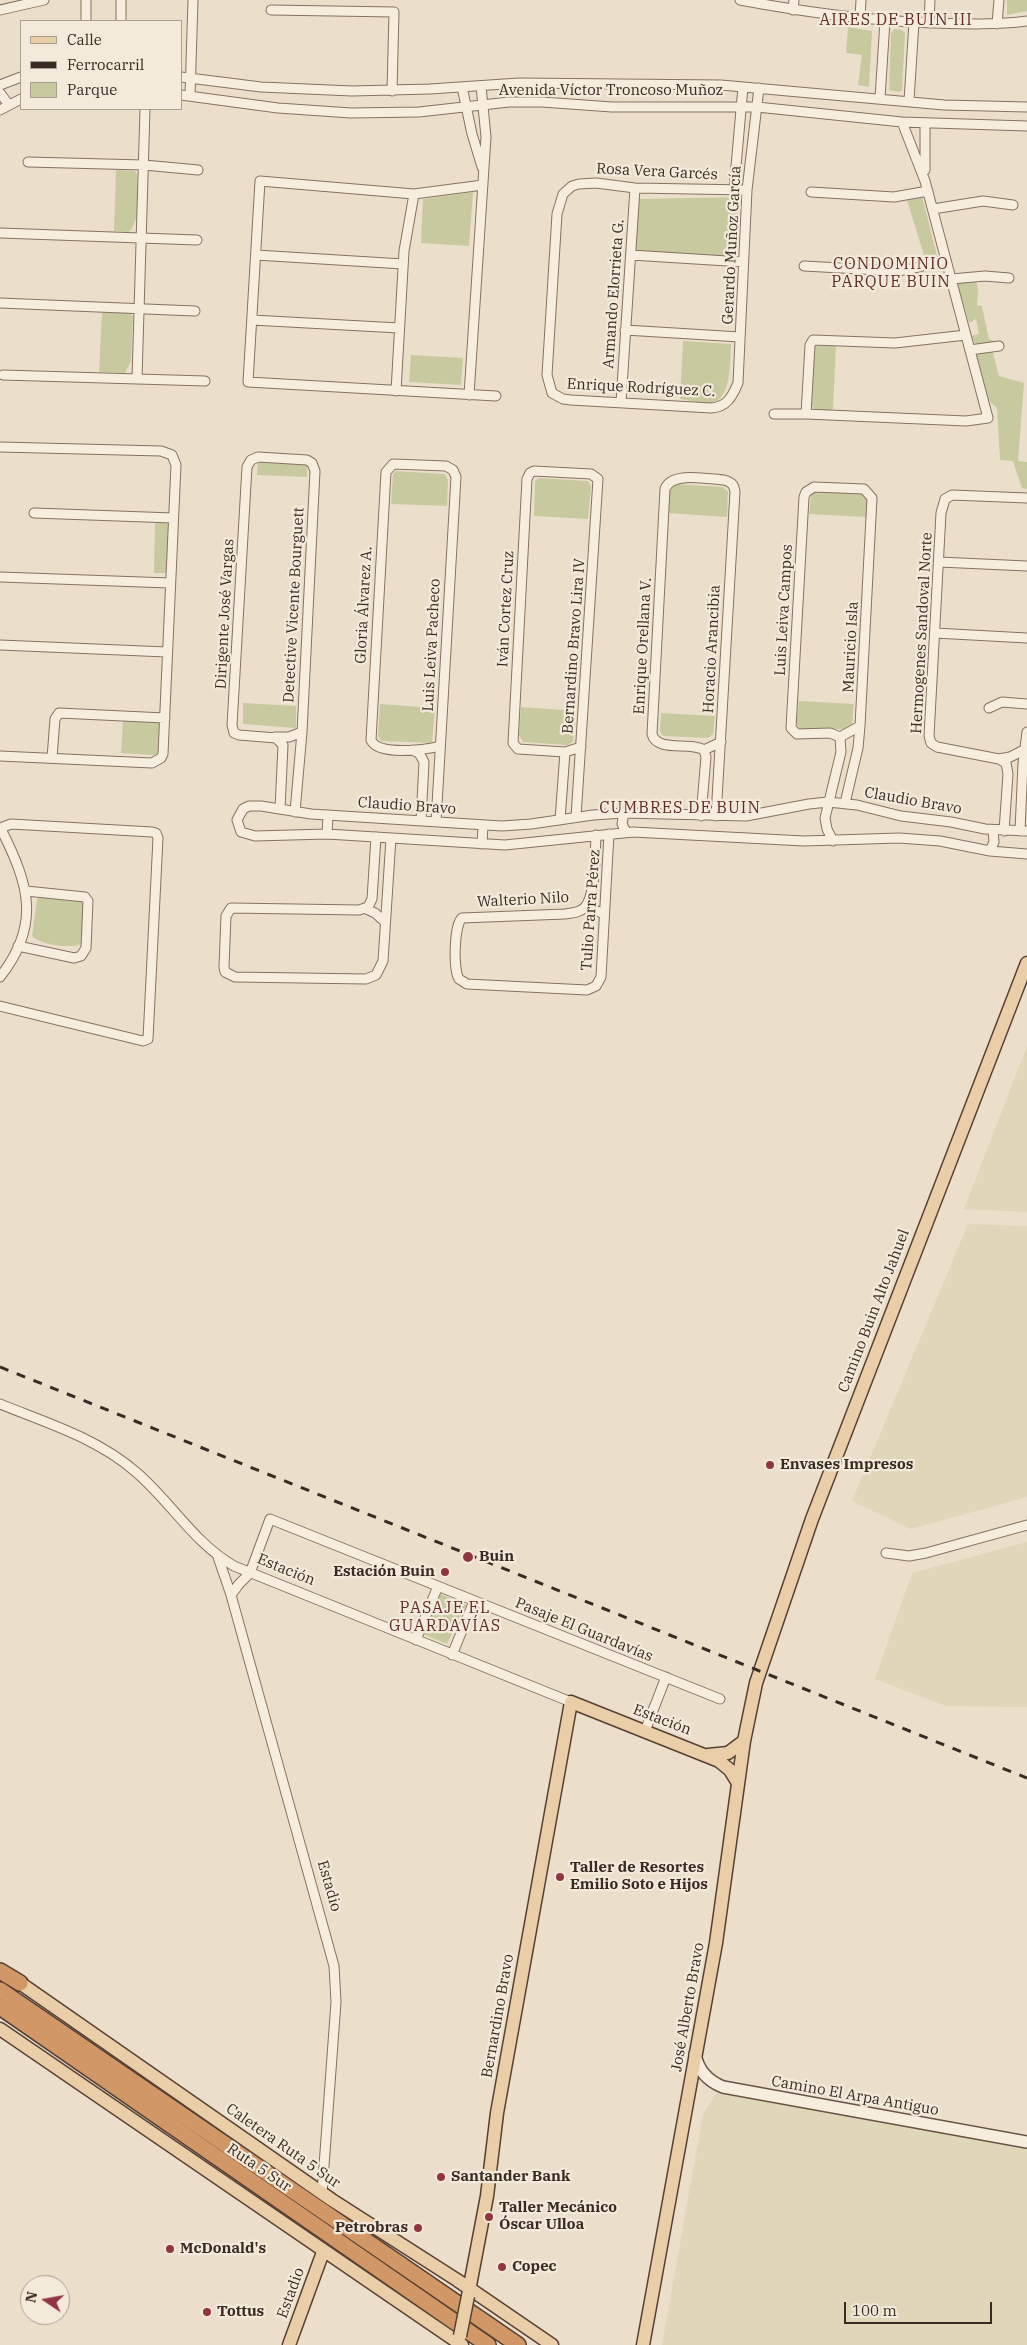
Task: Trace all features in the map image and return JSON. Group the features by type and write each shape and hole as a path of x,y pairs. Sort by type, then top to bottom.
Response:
{"highway":[{"path":"0,1969 20,1983"},
{"name":"Ruta 5 Sur","path":"0,1990 518,2345"},
{"name":"Ruta 5 Sur","path":"0,2007 488,2345"}],"main road":[{"name":"Camino Buin Alto Jahuel","path":"759,1674 825,1483 1027,963"},
{"name":"José Alberto Bravo","path":"643,2345 725,1885 744,1741 759,1674"},
{"name":"Estación","path":"572,1702 706,1754 725,1765 738,1783"},
{"name":"Bernardino Bravo","path":"460,2342 486,2196 497,2113 572,1702"},
{"name":"Estación","path":"706,1754 728,1752 744,1741"},
{"name":"Caletera Ruta 5 Sur","path":"20,1983 322,2193 469,2293 552,2345"},
{"path":"0,2029 323,2252 460,2342"},
{"name":"Camino El Arpa Antiguo","path":"695,2054 698,2066 705,2076 723,2087 1027,2142"},
{"name":"Estadio","path":"289,2345 323,2252"}],"street":[{"path":"0,10 44,0"},
{"path":"86,0 86,20"},
{"path":"121,0 121,20"},
{"path":"185,95 194,0"},
{"path":"740,0 793,10 885,21 998,24 1027,20"},
{"path":"793,10 794,0"},
{"path":"860,18 861,0"},
{"path":"929,23 930,0"},
{"path":"998,24 999,0"},
{"path":"271,10 394,12 392,91"},
{"path":"880,98 885,21"},
{"path":"909,101 914,22"},
{"path":"0,85 20,78"},
{"name":"Avenida Víctor Troncoso Muñoz","path":"186,78 261,87 392,91 560,82 721,85 962,106 1027,107"},
{"path":"469,395 486,137 484,105 480,86"},
{"path":"462,87 472,134 484,170"},
{"name":"Gerardo Muñoz García","path":"734,189 743,87"},
{"name":"Gerardo Muñoz García","path":"728,402 738,383 742,262 747,190 759,88"},
{"path":"0,93 9,104"},
{"name":"Avenida Víctor Troncoso Muñoz","path":"185,95 278,108 328,112 398,113 542,102 612,107 756,106 902,122 1027,126"},
{"path":"0,110 20,99"},
{"path":"1011,107 1011,126"},
{"path":"137,379 146,110"},
{"path":"774,414 966,421 988,418 928,191 902,122"},
{"path":"925,123 925,181"},
{"path":"28,162 144,165 198,170"},
{"path":"483,185 414,194 260,181 248,382 496,396"},
{"name":"Rosa Vera Garcés","path":"552,393 547,375 557,214 560,198 567,190 572,186 587,183 635,188 747,190"},
{"name":"Armando Elorrieta G.","path":"622,402 635,188"},
{"path":"811,192 894,197 928,191"},
{"path":"396,390 403,264 414,194"},
{"path":"933,209 983,202 1013,205"},
{"path":"0,233 197,240"},
{"path":"256,255 403,264"},
{"path":"631,255 742,262"},
{"path":"804,266 896,271 946,260"},
{"path":"951,279 985,276 1009,278"},
{"path":"0,303 194,311"},
{"path":"252,320 399,328"},
{"path":"626,330 740,337"},
{"path":"806,414 810,345 813,340 895,343 966,335"},
{"path":"970,350 999,346"},
{"path":"2,375 205,382"},
{"name":"Enrique Rodríguez C.","path":"552,393 571,400 711,408 718,408 728,402"},
{"path":"0,447 165,451 172,455 176,465 165,718 163,754 161,758 155,762 0,756"},
{"name":"Detective Vicente Bourguett","path":"251,460 258,457 307,460 314,468 302,732 295,812"},
{"name":"Dirigente José Vargas","path":"251,460 247,467 232,727 239,735 289,737 302,732"},
{"name":"Luis Leiva Pacheco","path":"389,466 396,464 446,466 453,470 456,477 436,822"},
{"name":"Gloria Álvarez A.","path":"389,466 386,472 370,737 373,745 380,749 412,750"},
{"name":"Bernardino Bravo Lira IV","path":"530,472 573,473 596,477 598,482 576,817"},
{"name":"Iván Cortez Cruz","path":"530,472 527,479 512,741 515,747 521,749 565,752"},
{"name":"Horacio Arancibia","path":"668,483 676,478 724,480 732,484 735,492 716,816"},
{"name":"Enrique Orellana V.","path":"668,483 665,489 652,734 658,743 696,746 704,750"},
{"name":"Mauricio Isla","path":"808,490 816,486 861,488 869,492 872,502 860,726 858,748 845,803"},
{"name":"Luis Leiva Campos","path":"808,490 804,497 790,725 793,732 801,734 830,733 840,737"},
{"name":"Hermogenes Sandoval Norte","path":"999,758 943,749 934,745 930,740 942,507 945,499 957,494 1027,498"},
{"path":"34,512 173,518"},
{"path":"939,562 1027,566"},
{"path":"0,577 170,583"},
{"path":"935,633 1027,638"},
{"path":"0,645 168,652"},
{"path":"989,708 1002,702 1027,704"},
{"path":"52,758 54,719 59,713 165,718"},
{"path":"833,841 826,824 828,802 841,752 840,737 860,726"},
{"path":"1023,831 1024,750 1027,732"},
{"name":"Dirigente José Vargas","path":"272,737 282,742 284,751 280,809"},
{"path":"701,816 706,757 704,750 720,742"},
{"path":"412,750 440,746"},
{"path":"565,752 581,747"},
{"path":"412,750 418,753 424,762 421,821"},
{"path":"999,758 1010,757 1024,750"},
{"name":"Bernardino Bravo Lira IV","path":"560,820 565,752"},
{"path":"999,758 1006,764 1008,774 1004,831"},
{"name":"Claudio Bravo","path":"1023,831 993,830 939,820 901,816 845,803 828,802 746,816 624,813 518,825 483,825 328,815 261,806 246,807 238,816 238,829 244,834 256,836 327,834 482,844 534,843 626,832 833,841 880,838 919,839 990,851 1027,854"},
{"path":"624,813 622,824 626,832"},
{"path":"327,834 328,815"},
{"path":"0,976 18,946 25,921 26,891 21,873 1,826 11,824 156,833 158,838 148,1040 143,1041 0,1006"},
{"path":"482,844 483,825"},
{"path":"990,851 994,842 993,830"},
{"name":"Tulio Parra Pérez","path":"461,981 467,984 587,990 596,986 600,977 609,834"},
{"name":"Walterio Nilo","path":"461,981 455,971 457,927 461,919 468,917 565,914 576,912 586,906 591,895 596,835"},
{"path":"366,909 371,901 376,837"},
{"path":"384,922 375,913 366,909 231,908 226,916 224,967 227,974 235,977 373,978 378,972 382,961 391,838"},
{"path":"18,946 74,958 81,956 86,948 88,901 85,897 26,891"},
{"path":"371,901 386,904"},
{"name":"Walterio Nilo","path":"586,906 604,914"},
{"name":"Estación","path":"0,1404 76,1435 113,1455 146,1481 202,1543 218,1557 250,1573 572,1702"},
{"name":"Pasaje El Guardavías","path":"250,1573 270,1519 720,1699"},
{"path":"886,1553 909,1556 926,1553 1027,1525"},
{"name":"Estadio","path":"218,1557 231,1595 334,1966 336,2002 322,2193"},
{"path":"231,1595 250,1573"},
{"path":"416,1640 438,1586"},
{"path":"452,1655 474,1601"},
{"path":"646,1731 666,1677"}],"shaded area":[{"path":"1027,1046 1027,1212 964,1209"},
{"path":"968,1224 1027,1226 1027,1497 911,1529 852,1501"},
{"path":"1027,1542 1027,1707 946,1706 875,1679 912,1573"},
{"path":"717,2093 1027,2148 1027,2345 662,2345 703,2114"}],"green space":[{"path":"1007,0 1027,0 1027,11 1007,15"},
{"path":"848,27 872,31 869,87 858,85 862,55 846,53"},
{"path":"894,29 902,30 905,33 902,90 899,92 889,90 891,33"},
{"path":"116,170 135,171 137,175 137,213 136,220 129,232 114,231"},
{"path":"473,192 469,246 421,243 423,199"},
{"path":"922,196 937,256 926,262 907,200"},
{"path":"738,197 733,257 632,252 636,199"},
{"path":"976,280 978,290 977,305 982,306 989,339 994,341 992,344 977,347 971,336 979,334 976,319 969,323 957,283"},
{"path":"102,313 129,313 133,316 131,361 125,373 99,372"},
{"path":"683,341 731,344 729,378 723,395 718,400 707,403 680,399"},
{"path":"814,346 836,346 833,409 820,412 811,406"},
{"path":"992,349 999,376 1024,383 1018,461 1027,462 1027,489 1022,488 1013,461 1000,460 997,408 987,399 976,353"},
{"path":"411,355 463,358 461,385 409,382"},
{"path":"258,462 307,465 307,477 257,475"},
{"path":"396,471 445,474 448,480 447,506 391,504 393,474"},
{"path":"539,478 588,481 591,486 588,519 534,516 535,481"},
{"path":"676,484 723,487 728,492 727,517 667,513 669,493"},
{"path":"815,492 862,493 867,501 866,517 809,514 811,496"},
{"path":"155,523 168,523 167,573 154,573"},
{"path":"799,701 854,704 852,724 843,729 801,730 796,723"},
{"path":"243,703 296,706 296,728 243,724"},
{"path":"380,704 435,708 432,743 381,741 378,736"},
{"path":"521,707 576,711 573,742 567,745 523,742 519,735"},
{"path":"661,713 715,716 713,734 708,738 663,736 660,731"},
{"path":"123,721 161,723 160,750 155,755 121,753"},
{"path":"43,895 81,899 84,903 82,944 70,946 56,945 42,942 32,936 37,899"},
{"path":"440,1594 466,1605 447,1644 423,1634"}],"railway":[{"path":"0,1367 1027,1778"}],"place":[{"name":"Envases Impresos","path":"770,1465"},
{"name":"Buin","path":"468,1557"},
{"name":"Estación Buin","path":"445,1572"},
{"name":"Taller de Resortes Emilio Soto e Hijos","path":"560,1877"},
{"name":"Santander Bank","path":"441,2177"},
{"name":"Taller Mecánico Óscar Ulloa","path":"489,2217"},
{"name":"Petrobras","path":"418,2228"},
{"name":"McDonald's","path":"170,2249"},
{"name":"Copec","path":"502,2267"},
{"name":"Tottus","path":"207,2312"}],"district":[{"name":"AIRES DE BUIN III","path":"896,20"},
{"name":"CONDOMINIO PARQUE BUIN","path":"891,273"},
{"name":"CUMBRES DE BUIN","path":"680,808"},
{"name":"PASAJE EL GUARDAVÍAS","path":"445,1617"}]}
